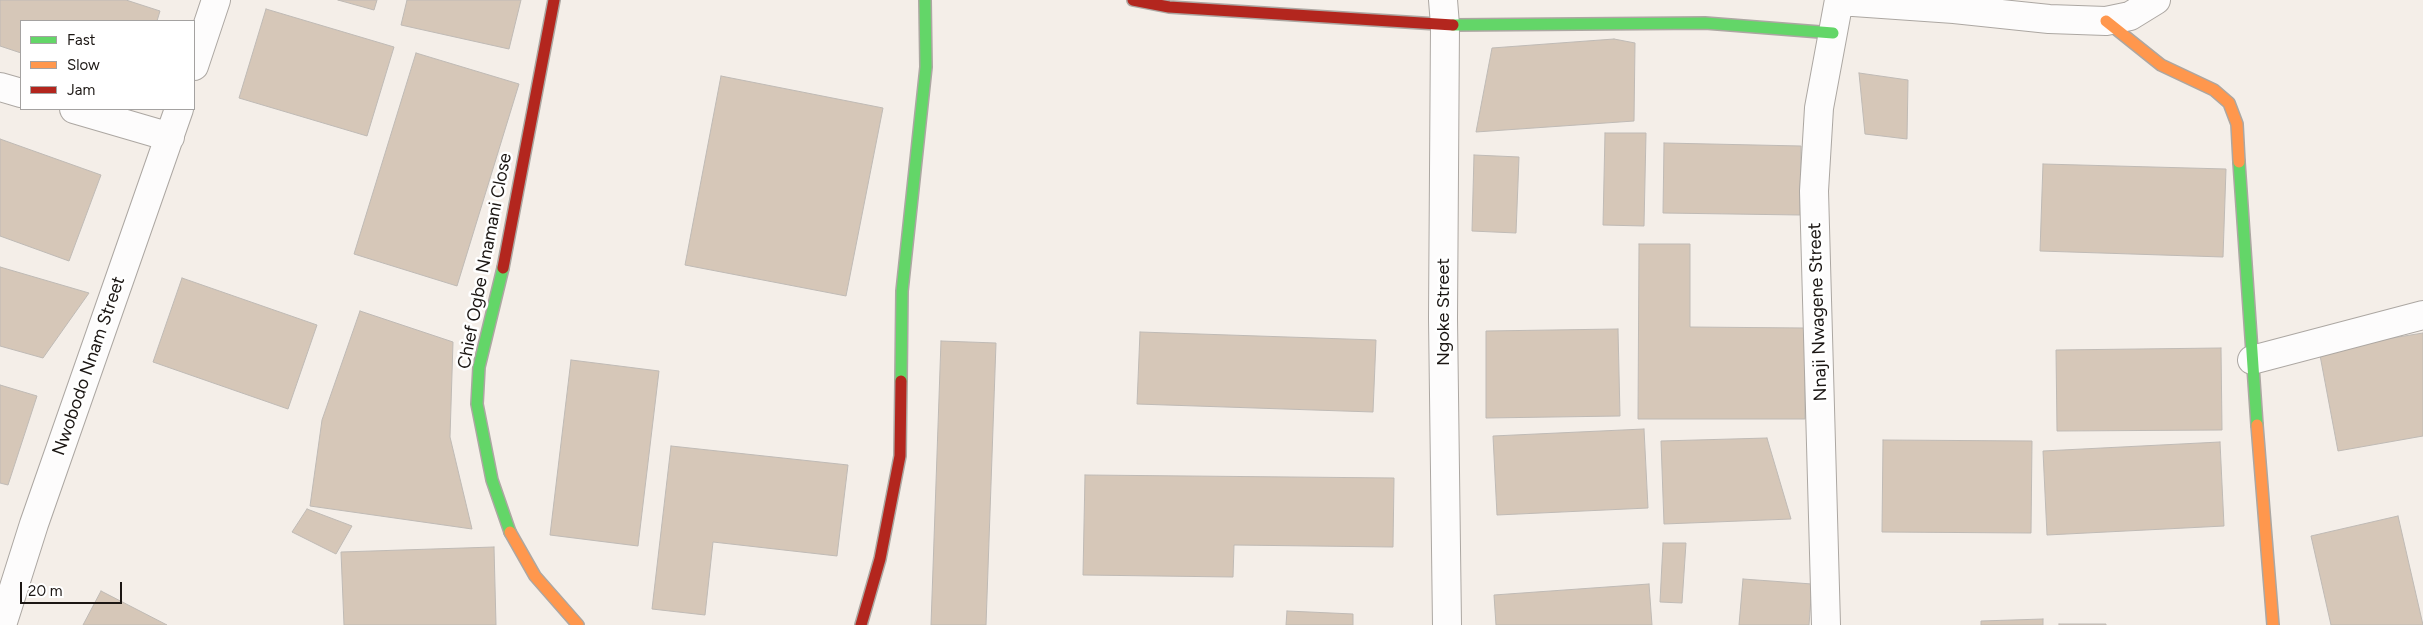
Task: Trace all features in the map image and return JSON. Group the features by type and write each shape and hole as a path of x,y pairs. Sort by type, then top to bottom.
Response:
{"street":[{"path":"195,63 216,0"},
{"name":"Chief Ogbe Nnamani Close","path":"554,0 498,294 479,368 477,404 492,480 509,529 535,576 578,625"},
{"path":"861,625 880,559 900,456 902,290 926,67 925,0"},
{"path":"1132,0 1167,3 1444,12 1706,24 1833,33"},
{"path":"1839,0 1954,8 2049,19 2106,21 2130,16 2156,0"},
{"name":"Nnaji Nwagene Street","path":"1826,625 1814,191 1819,108 1839,0"},
{"name":"Ngoke Street","path":"1444,12 1443,318 1447,625"},
{"path":"2106,21 2161,65 2214,90 2230,103 2237,124 2272,625"},
{"path":"0,87 20,93"},
{"path":"77,110 170,137"},
{"name":"Nwobodo Nnam Street","path":"2,625 34,524 179,110"},
{"path":"2252,360 2423,316"}],"building":[{"path":"0,0 126,0 160,11 157,20 20,20 20,53 0,46"},
{"path":"338,0 377,0 374,10"},
{"path":"407,0 521,0 509,49 401,25"},
{"path":"266,9 394,47 367,136 239,98"},
{"path":"1614,39 1635,43 1634,121 1476,132 1492,48"},
{"path":"416,53 519,84 457,286 354,254"},
{"path":"1859,73 1908,80 1907,139 1865,134"},
{"path":"721,76 883,108 846,296 685,265"},
{"path":"1605,133 1646,133 1644,226 1603,225"},
{"path":"0,139 101,175 69,261 0,236"},
{"path":"1664,143 1801,146 1800,215 1663,213"},
{"path":"1474,155 1519,157 1516,233 1472,231"},
{"path":"2043,164 2226,169 2223,257 2040,251"},
{"path":"1639,244 1690,244 1690,327 1805,328 1805,419 1638,419"},
{"path":"0,267 89,293 43,358 0,346"},
{"path":"182,278 317,325 288,409 153,362"},
{"path":"360,311 453,342 450,437 472,529 310,506 322,420"},
{"path":"1618,329 1620,416 1486,418 1486,331"},
{"path":"1140,332 1376,340 1373,412 1137,404"},
{"path":"2423,333 2423,436 2338,451 2319,350"},
{"path":"941,341 996,343 986,625 931,625"},
{"path":"2221,348 2222,430 2057,431 2056,350"},
{"path":"571,360 659,371 638,546 550,535"},
{"path":"0,385 37,396 8,485 0,483"},
{"path":"1644,429 1648,508 1497,515 1493,436"},
{"path":"1767,438 1791,519 1664,524 1661,441"},
{"path":"1883,440 2032,441 2031,533 1882,532"},
{"path":"2220,442 2224,526 2047,535 2043,451"},
{"path":"671,446 848,465 837,556 713,542 705,615 652,609"},
{"path":"1085,475 1394,478 1393,547 1234,545 1233,577 1083,575"},
{"path":"307,509 352,526 336,554 292,532"},
{"path":"2398,516 2423,625 2331,625 2311,536"},
{"path":"1663,543 1686,543 1682,603 1660,602"},
{"path":"494,547 496,625 344,625 341,552"},
{"path":"1743,579 1812,584 1809,625 1739,625"},
{"path":"1649,584 1652,625 1496,625 1494,595"},
{"path":"101,591 167,625 83,625"},
{"path":"1287,611 1353,614 1353,625 1286,625"},
{"path":"2043,619 2043,625 1981,625 1981,621"},
{"path":"2106,624 2106,625 2059,625"}],"traffic: fast":[{"path":"901,381 902,291 926,67 925,0"},
{"path":"1453,25 1705,23 1833,33"},
{"path":"2239,162 2257,425"},
{"path":"503,268 479,367 477,404 492,480 510,532"}],"traffic: slow":[{"path":"2106,21 2161,65 2214,90 2229,103 2237,124 2239,162"},
{"path":"2257,425 2273,625"},
{"path":"510,532 535,576 578,625"}],"traffic: jam":[{"path":"503,268 554,0"},
{"path":"1133,0 1169,7 1453,25"},
{"path":"861,625 880,559 900,456 901,381"}]}
